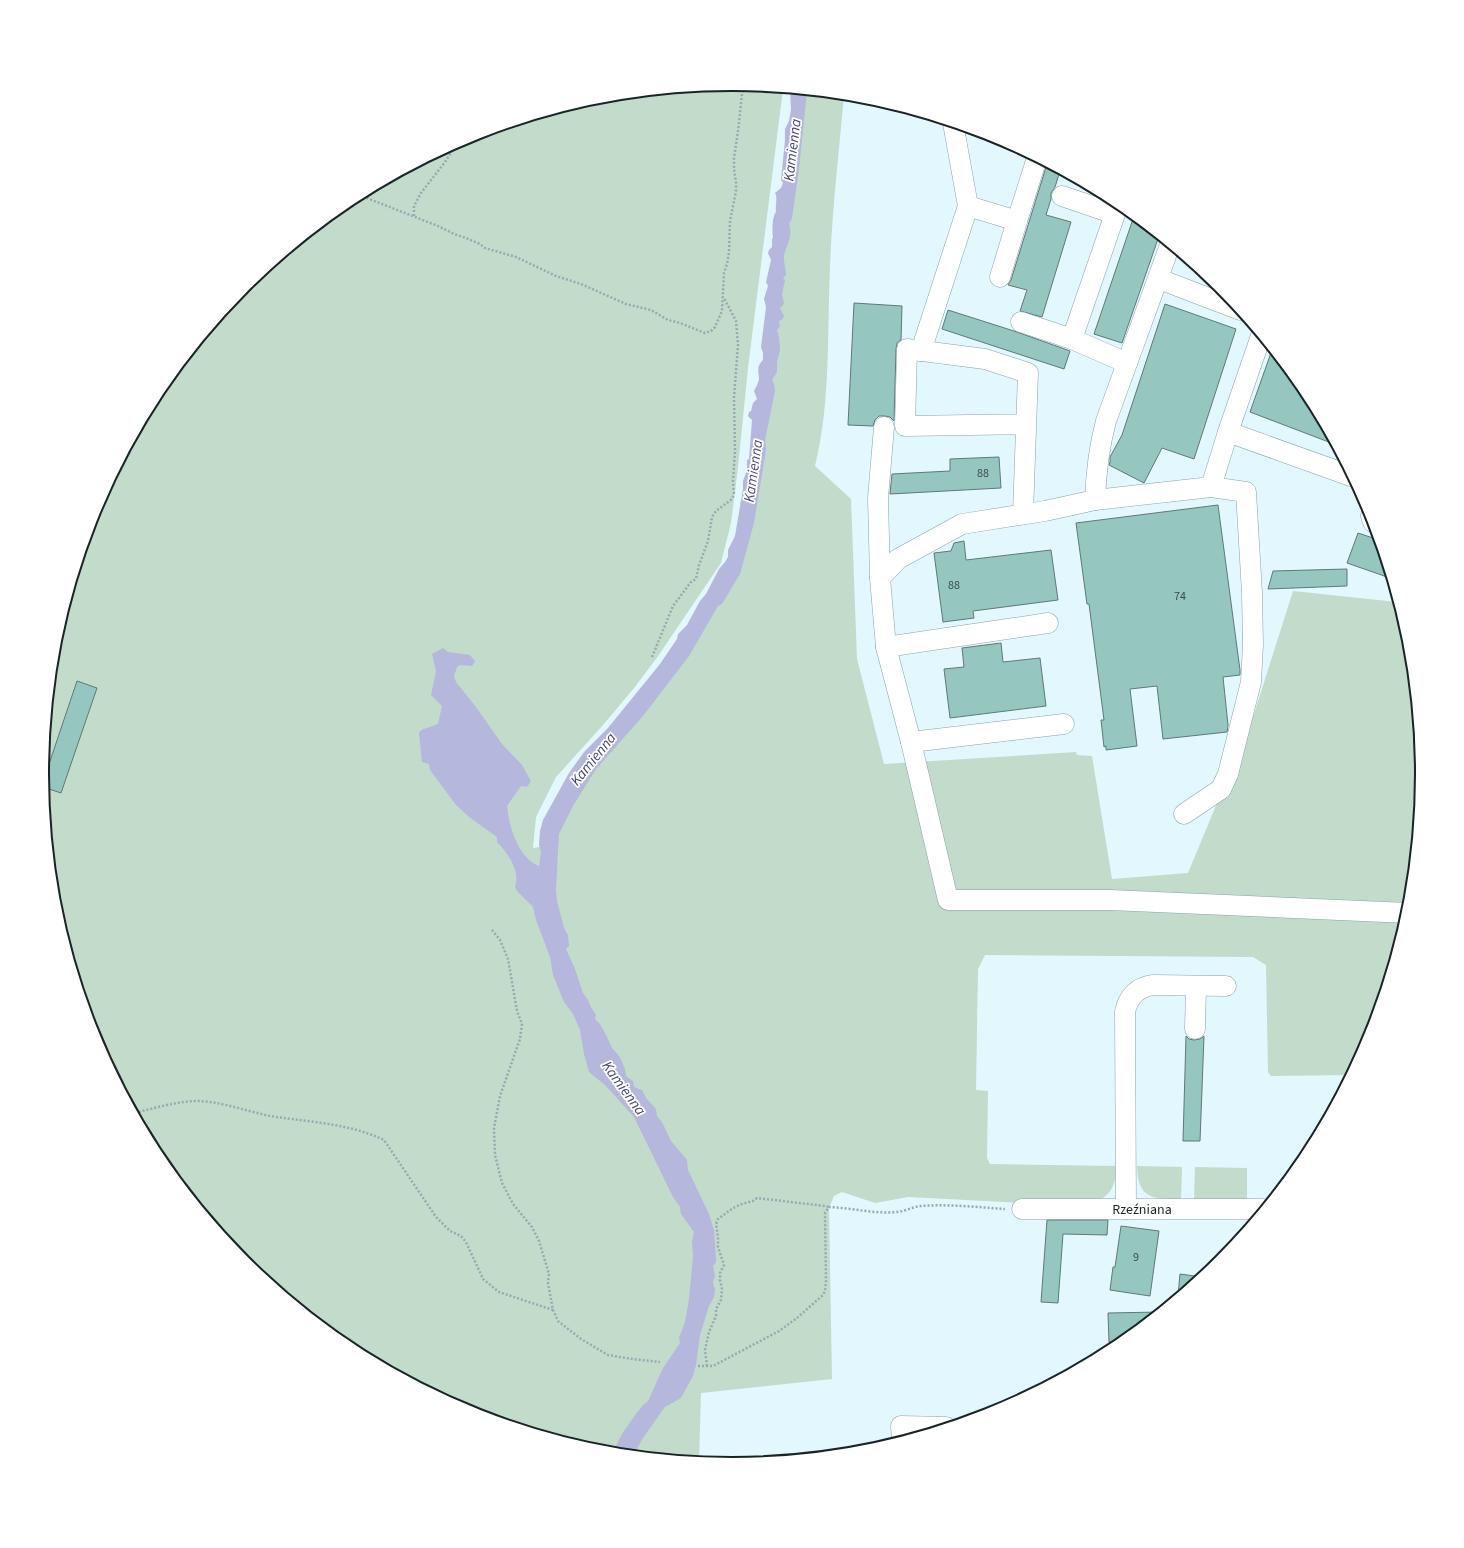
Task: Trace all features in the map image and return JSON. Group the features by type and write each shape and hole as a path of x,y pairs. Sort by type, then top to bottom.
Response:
{"street":[{"path":"921,351 968,206 953,127"},
{"path":"1000,278 1036,162"},
{"path":"1062,196 1115,214 1072,339"},
{"path":"968,206 1017,221"},
{"path":"1094,500 1096,472 1106,421 1169,249"},
{"path":"1159,279 1229,306"},
{"path":"1021,322 1072,339 1128,363"},
{"path":"1211,487 1259,340"},
{"path":"1023,514 1028,373 985,359 907,349 905,426 1026,424"},
{"path":"884,426 878,498 880,578 886,647 911,742 948,900 1110,900 1401,912"},
{"path":"1228,432 1346,474"},
{"path":"880,578 898,559 962,524 1045,511 1094,500 1211,487 1246,492 1252,593 1253,644 1251,682 1228,774 1221,789 1184,814"},
{"path":"886,647 1048,623"},
{"path":"911,742 1064,724"},
{"path":"1126,1209 1124,1012 1126,1003 1136,991 1144,986 1226,986"},
{"path":"1195,1029 1196,987"},
{"name":"Rzeźniana","path":"1022,1209 1258,1209"},
{"path":"902,1436 901,1426 935,1426"}],"path":[{"path":"366,198 438,226 485,248 516,257 556,276 581,284 626,304 651,310 668,320 688,326 698,332 705,333 711,331 715,327 722,311 724,297 724,273 729,252 730,221 736,191 734,158 742,91"},
{"path":"414,216 414,206 421,193 452,152"},
{"path":"652,657 673,606 691,582 696,579 699,565 708,541 712,517 716,511 732,499 734,494 734,397 738,345 736,322 724,297"},
{"path":"492,930 500,940 508,959 517,1011 522,1024 520,1039 500,1096 494,1128 495,1155 502,1183 521,1216 532,1227 539,1242 549,1274 548,1284 553,1310 558,1321 570,1331 608,1355 660,1362"},
{"path":"139,1112 157,1107 195,1101 219,1104 269,1115 354,1128 384,1140 436,1217 450,1231 464,1239 483,1279 499,1292 553,1310"},
{"path":"707,1366 704,1350 709,1332 716,1316 716,1308 721,1300 722,1289 720,1273 724,1265 718,1247 716,1224 718,1219 733,1208 753,1201 757,1198 824,1206 829,1208 850,1208 862,1211 883,1212 897,1212 918,1206 960,1205 1022,1209"},
{"path":"698,1366 714,1366 779,1331 797,1318 823,1294 825,1291 826,1281 825,1213 829,1208"}],"green space":[{"path":"687,92 777,92 783,93 748,368 731,523 721,563 656,659 634,688 556,777 536,817 533,848 552,845 561,812 736,566 802,95 843,101 831,246 826,392 824,417 815,466 851,499 857,659 884,764 1076,752 1077,755 1092,756 1112,879 1188,873 1254,714 1293,591 1393,602 1402,641 1414,729 1414,819 1402,907 1392,951 1379,994 1345,1075 1271,1076 1268,1072 1266,965 1253,957 985,955 978,969 976,1090 988,1091 987,1158 990,1164 1116,1166 1115,1181 1111,1189 1105,1197 1100,1200 1025,1203 908,1197 875,1203 842,1192 834,1196 829,1208 832,1379 701,1393 699,1456 643,1451 599,1444 555,1434 512,1421 471,1405 430,1387 390,1365 353,1342 316,1316 282,1288 249,1257 218,1224 190,1190 164,1153 119,1076 85,994 72,951 62,907 55,863 50,819 50,729 62,641 72,597 85,554 119,472 164,395 190,358 218,324 249,291 282,260 316,232 353,206 391,183 430,161 512,127 555,114 599,104 643,97"},
{"path":"1137,1166 1182,1167 1181,1199 1162,1198 1148,1195 1140,1185"},
{"path":"1195,1167 1247,1168 1247,1200 1194,1199"}],"water":[{"name":"Kamienna","path":"790,93 807,95 799,169 792,218 789,224 790,236 784,255 786,275 783,278 785,280 782,294 784,304 780,308 784,316 783,319 779,321 780,326 777,330 780,350 777,362 777,372 772,380 775,391 765,440 766,450 754,523 740,574 722,604 718,606 689,656 643,716 596,769 573,806 559,834 556,890 557,901 564,928 568,935 569,946 566,949 583,993 596,1015 595,1019 601,1025 612,1047 619,1056 625,1068 626,1076 633,1081 634,1087 642,1090 646,1098 656,1109 657,1116 662,1122 671,1141 687,1160 688,1170 709,1214 714,1230 716,1262 713,1266 715,1276 713,1282 715,1290 714,1297 709,1306 700,1335 693,1376 681,1398 665,1407 636,1450 616,1447 633,1418 648,1401 663,1368 680,1343 679,1338 685,1322 689,1299 693,1256 692,1241 694,1232 681,1214 680,1207 673,1197 634,1117 605,1085 589,1072 580,1030 573,1014 564,1002 553,975 550,957 536,920 533,907 517,891 515,886 515,869 512,862 497,842 497,837 469,817 456,805 430,770 429,764 422,762 419,733 421,730 438,724 442,706 431,695 436,671 432,654 443,648 448,652 470,655 475,661 472,666 460,665 457,667 454,676 456,682 502,744 522,765 531,781 527,787 521,786 507,806 512,832 520,849 525,856 539,866 541,852 539,845 540,831 543,820 569,773 584,752 608,728 660,664 677,639 678,634 687,625 719,569 728,557 728,550 735,536 743,481 747,470 747,460 749,459 752,420 748,416 753,403 757,399 754,391 759,380 759,366 763,360 761,347 766,307 764,299 768,286 766,282 771,260 768,253 772,247 772,228 776,212 775,193 781,188 783,183 781,180 785,129 789,121 791,110"}],"building":[{"path":"1046,168 1059,175 1055,187 1051,193 1051,199 1046,215 1071,222 1042,317 1020,311 1027,290 1008,285 1011,280"},
{"path":"1132,221 1158,240 1122,343 1094,334"},
{"path":"854,303 902,306 901,340 897,343 896,349 894,421 890,417 879,416 875,420 873,426 848,425"},
{"path":"1165,304 1236,329 1194,459 1162,448 1144,483 1109,465 1110,457 1122,435"},
{"path":"948,310 1070,351 1064,369 942,329"},
{"path":"1271,354 1300,395 1328,442 1250,412"},
{"path":"999,457 1001,488 890,494 892,474 950,471 950,459"},
{"path":"1218,505 1240,670 1240,675 1223,677 1228,725 1227,732 1163,739 1157,686 1130,689 1137,746 1106,750 1106,746 1104,747 1101,720 1104,720 1089,604 1087,604 1076,523"},
{"path":"1358,533 1373,538 1386,577 1347,563"},
{"path":"964,541 966,560 1051,550 1058,600 973,611 974,618 943,622 934,553 951,551 954,543"},
{"path":"1347,569 1347,586 1268,589 1273,571"},
{"path":"1001,643 1003,662 1040,658 1046,706 950,718 944,669 964,667 962,648"},
{"path":"77,681 97,688 61,793 49,789 49,763"},
{"path":"1186,1036 1189,1039 1194,1040 1200,1039 1204,1036 1200,1141 1183,1141"},
{"path":"1047,1220 1108,1220 1107,1235 1063,1234 1058,1303 1041,1302"},
{"path":"1121,1226 1159,1231 1150,1296 1110,1290"},
{"path":"1180,1274 1195,1276 1182,1288 1178,1291"},
{"path":"1153,1312 1111,1342 1109,1342 1108,1313"}]}
